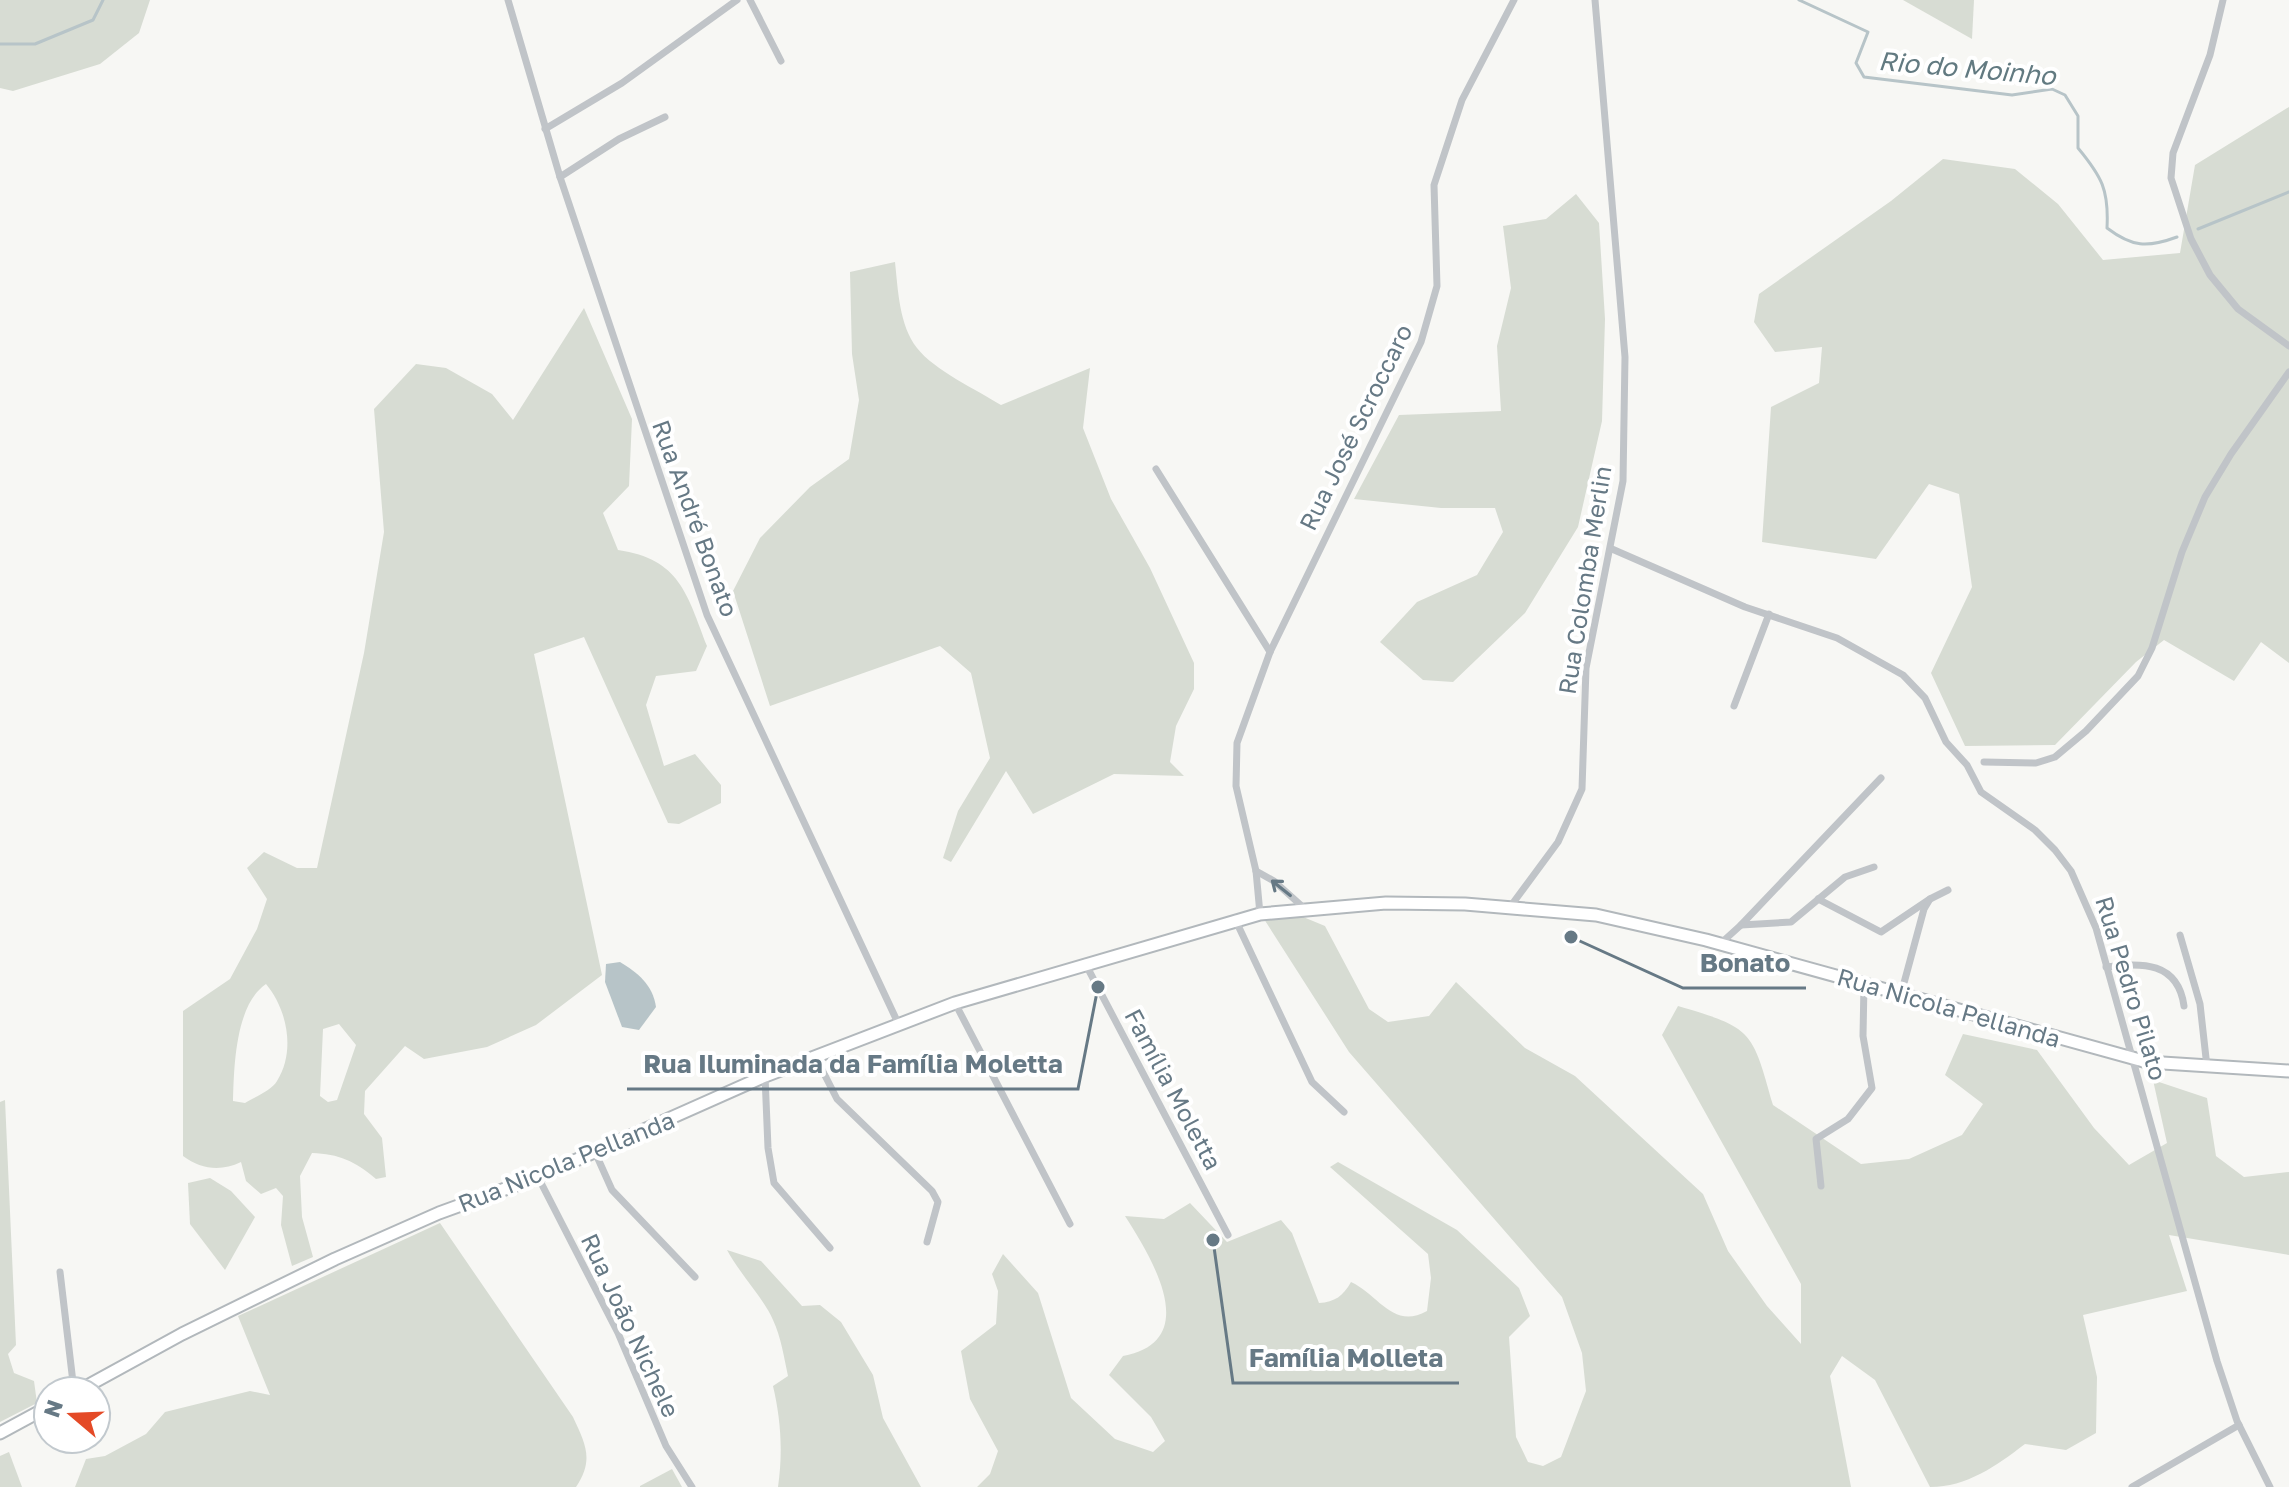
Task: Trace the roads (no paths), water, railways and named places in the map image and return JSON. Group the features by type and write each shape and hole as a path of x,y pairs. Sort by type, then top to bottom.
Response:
{"main road":[{"name":"Rua Nicola Pellanda","path":"106,1375 335,1259 439,1213 538,1177 814,1056 955,1003 1260,914 1386,903 1510,907 1596,915 1720,944 2134,1059 2289,1071"},
{"path":"0,1433 32,1416"}],"street":[{"path":"545,129 622,83 737,0"},
{"path":"750,0 781,61"},
{"name":"Rua José Scroccaro","path":"1260,914 1256,871 1236,786 1237,743 1270,652 1421,342 1437,286 1434,185 1462,100 1514,0"},
{"name":"Rua Colomba Merlin","path":"1510,907 1558,842 1578,801 1585,763 1586,668 1612,549 1625,454 1626,369 1595,0"},
{"path":"2223,0 2210,55 2173,153 2171,178 2191,239 2210,275 2238,309 2289,346"},
{"name":"Rua André Bonato","path":"509,3 560,177 707,615 898,1023"},
{"path":"560,177 619,139 665,117"},
{"path":"1984,762 2036,763 2055,757 2086,731 2138,676 2152,648 2182,552 2205,497 2231,454 2289,372"},
{"path":"1156,469 1270,652"},
{"name":"Rua Pedro Pilato","path":"1612,549 1864,651 1918,689 1946,742 1967,765 1981,792 2035,830 2071,871 2086,901 2134,1059 2217,1361 2239,1425 2270,1487"},
{"path":"1734,706 1769,614"},
{"path":"1720,944 1881,778"},
{"path":"1741,925 1791,922 1845,877 1874,867"},
{"path":"1256,871 1274,881 1304,908"},
{"path":"1818,899 1881,932 1948,890"},
{"path":"1901,994 1919,923 1930,899"},
{"path":"1235,919 1312,1082 1344,1112"},
{"path":"2180,935 2200,1004 2207,1067"},
{"name":"Família Moletta","path":"1085,963 1228,1235"},
{"path":"2106,967 2139,963 2159,967 2175,981 2184,1006"},
{"path":"1821,1186 1816,1139 1848,1119 1872,1088 1863,1036 1864,984"},
{"path":"955,1003 1070,1224"},
{"path":"814,1056 837,1099 932,1191 938,1202 927,1242"},
{"path":"765,1076 768,1148 774,1183 830,1248"},
{"path":"595,1152 612,1190 695,1277"},
{"name":"Rua João Nichele","path":"538,1177 618,1333 666,1446 692,1487"},
{"path":"60,1272 74,1375"},
{"path":"2132,1487 2239,1425"}],"waterway":[{"name":"Rio do Moinho","path":"0,44 35,44 93,20 103,0"},
{"name":"Rio do Moinho","path":"1799,0 1868,32 1856,63 1864,77 2012,95 2052,89 2065,95 2078,116 2078,148 2093,167 2105,194 2107,228 2124,239 2140,244 2177,237"},
{"name":"Rio do Moinho","path":"2198,229 2289,192"}],"place":[{"name":"Bonato","path":"1571,937"},
{"name":"Rua Iluminada da Família Moletta","path":"1098,987"},
{"name":"Família Molleta","path":"1213,1240"}]}
